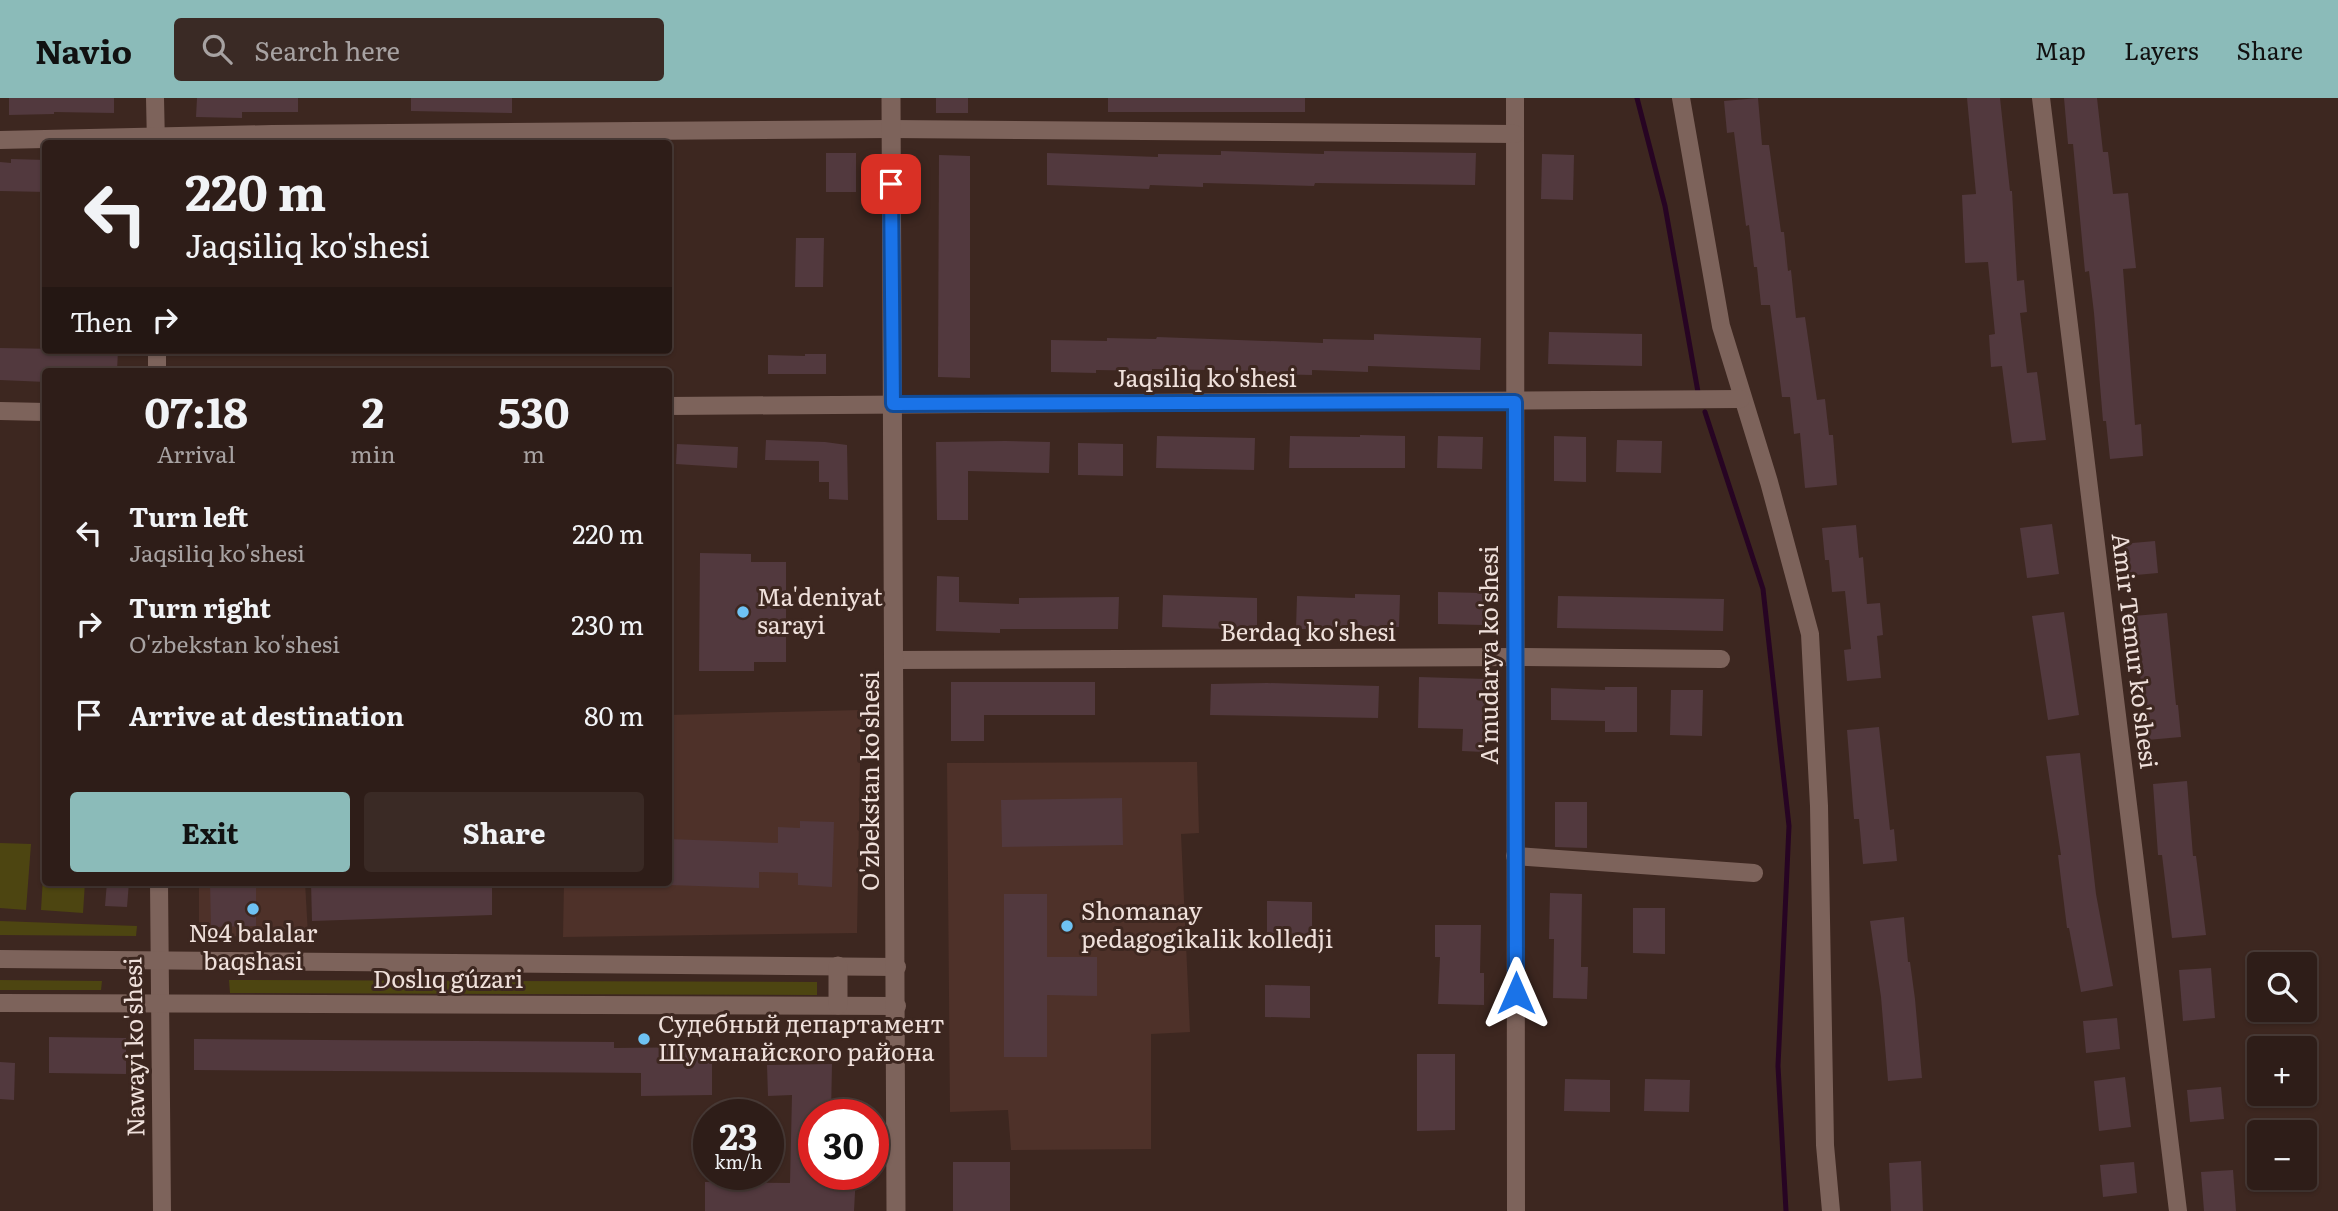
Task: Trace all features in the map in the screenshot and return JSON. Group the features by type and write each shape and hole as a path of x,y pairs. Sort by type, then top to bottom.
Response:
{"main road":[{"name":"O'zbekstan ko'shesi","path":"891,98 896,1211"},
{"path":"838,966 838,1005"}],"street":[{"path":"155,98 156,140"},
{"name":"A'mudarya ko'shesi","path":"1515,98 1516,1211"},
{"path":"1682,98 1721,326 1741,399 1769,482 1810,634 1819,806 1825,1145 1831,1211"},
{"name":"Amir Temur ko'shesi","path":"2041,98 2178,1211"},
{"path":"0,140 156,140 272,134 891,129 1515,134"},
{"name":"Jaqsiliq ko'shesi","path":"672,406 1741,399"},
{"path":"0,411 42,412"},
{"name":"Berdaq ko'shesi","path":"895,660 1515,657 1721,659"},
{"path":"1515,856 1754,873"},
{"name":"Nawayi ko'shesi","path":"159,886 162,1211"},
{"name":"Doslıq gúzari","path":"0,959 897,967"},
{"name":"Doslıq gúzari","path":"0,1003 897,1006"}],"shaded area":[{"path":"861,710 857,933 563,937 564,886 672,886 672,715"},
{"name":"Shomanay pedagogikalik kolledji","path":"1197,762 1199,833 1181,834 1190,1032 1151,1034 1151,1149 1011,1150 1008,1110 950,1112 947,763"},
{"path":"0,843 31,844 26,910 0,908"},
{"path":"42,886 85,886 83,913 41,910"},
{"name":"№4 balalar baqshasi","path":"199,886 305,886 308,935 199,937"},
{"path":"0,921 137,926 136,936 0,935"},
{"path":"0,980 102,981 101,990 0,990"},
{"path":"229,980 817,982 817,995 230,993"}],"building":[{"path":"9,98 114,98 114,113 54,112 9,115"},
{"path":"197,98 298,98 298,112 242,112 242,118 196,117"},
{"path":"411,98 512,98 512,113 411,111"},
{"path":"936,98 968,98 968,113 936,113"},
{"path":"1108,98 1305,98 1305,112 1108,112"},
{"path":"1758,98 1762,145 1769,145 1781,232 1784,232 1788,271 1791,270 1796,318 1805,317 1817,400 1825,399 1829,435 1833,435 1837,485 1805,488 1800,433 1794,434 1790,397 1782,397 1770,305 1761,305 1749,225 1746,226 1734,132 1727,133 1724,101"},
{"path":"1967,98 2000,98 2012,191 2017,281 2024,280 2027,312 2020,313 2027,373 2037,372 2046,440 2012,443 2002,366 1991,367 1989,335 1995,334 1988,262 1965,263 1962,195 1976,194"},
{"path":"2064,98 2097,98 2103,152 2108,152 2113,194 2128,193 2136,268 2123,269 2135,425 2141,424 2143,456 2110,459 2106,421 2103,421 2089,271 2085,272 2073,144 2068,144"},
{"path":"1221,151 1324,154 1324,151 1476,153 1475,185 1315,183 1314,186 1203,183 1203,187 1150,185 1149,189 1047,185 1047,153 1158,157 1158,154 1221,155"},
{"path":"826,153 856,153 856,192 826,192"},
{"path":"1542,154 1574,155 1573,200 1541,199"},
{"path":"939,155 970,156 970,378 938,377"},
{"path":"11,159 42,160 42,192 0,191 0,162 11,163"},
{"path":"796,238 824,238 823,287 795,287"},
{"path":"1549,332 1642,334 1642,366 1548,364"},
{"path":"1374,334 1481,338 1480,370 1368,366 1368,372 1312,370 1312,375 1266,374 1266,371 1152,369 1096,370 1096,373 1051,372 1051,340 1107,341 1107,338 1157,337 1323,343 1323,339 1374,340"},
{"path":"0,348 42,349 42,354 118,354 117,368 42,368 42,382 0,380"},
{"path":"826,354 826,374 768,374 768,355"},
{"path":"1157,436 1255,438 1254,470 1156,468"},
{"path":"1290,436 1405,436 1405,468 1289,468"},
{"path":"1438,436 1483,437 1482,469 1437,468"},
{"path":"1554,436 1586,437 1586,482 1554,481"},
{"path":"766,440 847,445 848,500 829,499 829,482 819,482 819,461 765,460"},
{"path":"1617,440 1662,441 1661,473 1616,472"},
{"path":"936,442 1050,442 1049,473 968,471 968,520 937,520"},
{"path":"1078,443 1123,444 1123,476 1078,475"},
{"path":"677,444 738,447 737,468 676,464"},
{"path":"2052,524 2059,574 2027,578 2020,528"},
{"path":"1856,525 1859,558 1863,557 1867,604 1880,603 1883,635 1877,636 1881,678 1847,681 1844,650 1851,649 1845,591 1832,592 1822,528"},
{"path":"2155,541 2158,573 2125,576 2121,544"},
{"name":"Ma'deniyat sarayi","path":"700,553 751,554 751,562 786,562 786,662 754,662 754,671 699,671"},
{"path":"937,576 959,577 959,602 1019,604 1019,598 1119,597 1118,629 1000,629 1000,633 936,631"},
{"path":"1438,592 1483,593 1483,625 1438,624"},
{"path":"1355,594 1400,595 1399,627 1342,626 1342,629 1296,629 1297,596 1355,598"},
{"path":"1163,595 1257,598 1257,630 1162,627"},
{"path":"1558,596 1724,599 1723,631 1557,628"},
{"path":"2064,612 2079,715 2048,720 2032,616"},
{"path":"2167,613 2181,737 2147,740 2134,616"},
{"path":"1419,677 1486,679 1484,752 1462,751 1463,729 1418,728"},
{"path":"951,682 1095,682 1095,715 984,715 984,741 951,741"},
{"path":"1211,684 1379,686 1378,718 1210,715"},
{"path":"1605,687 1637,687 1637,732 1605,732 1605,721 1551,720 1551,688 1605,690"},
{"path":"1671,690 1703,690 1702,736 1670,735"},
{"path":"1879,727 1890,830 1894,829 1897,861 1863,864 1859,819 1854,819 1847,730"},
{"path":"2080,753 2096,894 2113,986 2081,992 2067,928 2058,855 2061,855 2046,756"},
{"path":"2187,781 2193,856 2196,856 2206,935 2172,938 2162,855 2158,855 2153,784"},
{"path":"1122,798 1123,845 1002,847 1001,800"},
{"path":"1555,802 1587,802 1587,848 1555,847"},
{"path":"800,821 834,822 832,887 798,885 798,873 759,872 759,888 672,885 672,839 778,843 778,827 800,828"},
{"path":"107,886 129,886 127,907 105,906"},
{"path":"210,886 256,886 256,926 211,927"},
{"path":"311,886 492,886 492,915 312,921"},
{"path":"1550,893 1582,894 1581,967 1588,967 1587,999 1553,998 1554,939 1549,939"},
{"path":"1004,894 1047,894 1047,957 1097,957 1097,996 1047,995 1047,1057 1004,1057"},
{"path":"1267,901 1312,902 1312,934 1267,933"},
{"path":"1633,908 1665,908 1665,954 1633,953"},
{"path":"1904,917 1922,1078 1888,1081 1881,997 1870,921"},
{"path":"1435,925 1481,925 1480,973 1484,973 1484,1005 1438,1004 1440,957 1435,957"},
{"path":"2211,968 2215,1018 2183,1021 2179,970"},
{"path":"1265,985 1310,986 1310,1018 1265,1017"},
{"path":"2117,1018 2120,1049 2086,1053 2083,1021"},
{"path":"49,1037 126,1038 126,1074 49,1073"},
{"path":"194,1039 614,1042 614,1048 712,1047 712,1095 641,1096 641,1073 194,1070"},
{"path":"1417,1054 1455,1054 1455,1130 1417,1131"},
{"path":"0,1062 15,1063 14,1100 0,1099"},
{"path":"832,1064 831,1099 798,1099 798,1190 855,1190 854,1211 705,1211 705,1190 784,1190 784,1183 790,1183 792,1095 768,1096 767,1065"},
{"path":"2125,1077 2131,1127 2099,1131 2094,1081"},
{"path":"1565,1079 1610,1080 1610,1112 1564,1111"},
{"path":"1645,1079 1690,1080 1689,1112 1644,1111"},
{"path":"2221,1087 2224,1119 2190,1122 2187,1090"},
{"path":"1921,1161 1923,1211 1891,1211 1889,1163"},
{"path":"953,1162 1010,1162 1010,1211 953,1211"},
{"path":"2134,1162 2137,1193 2103,1197 2100,1165"},
{"path":"2233,1170 2236,1211 2204,1211 2201,1172"}],"waterway":[{"path":"1637,98 1665,206 1698,392"},
{"path":"1705,412 1763,589 1789,826 1778,1066 1786,1211"}],"place":[{"name":"Ma'deniyat sarayi","path":"743,612"},
{"name":"№4 balalar baqshasi","path":"253,909"},
{"name":"Shomanay pedagogikalik kolledji","path":"1067,926"},
{"name":"Судебный департамент Шуманайского района","path":"644,1039"}],"route":[{"path":"891,184 893,404 1515,402 1516,993"}]}
